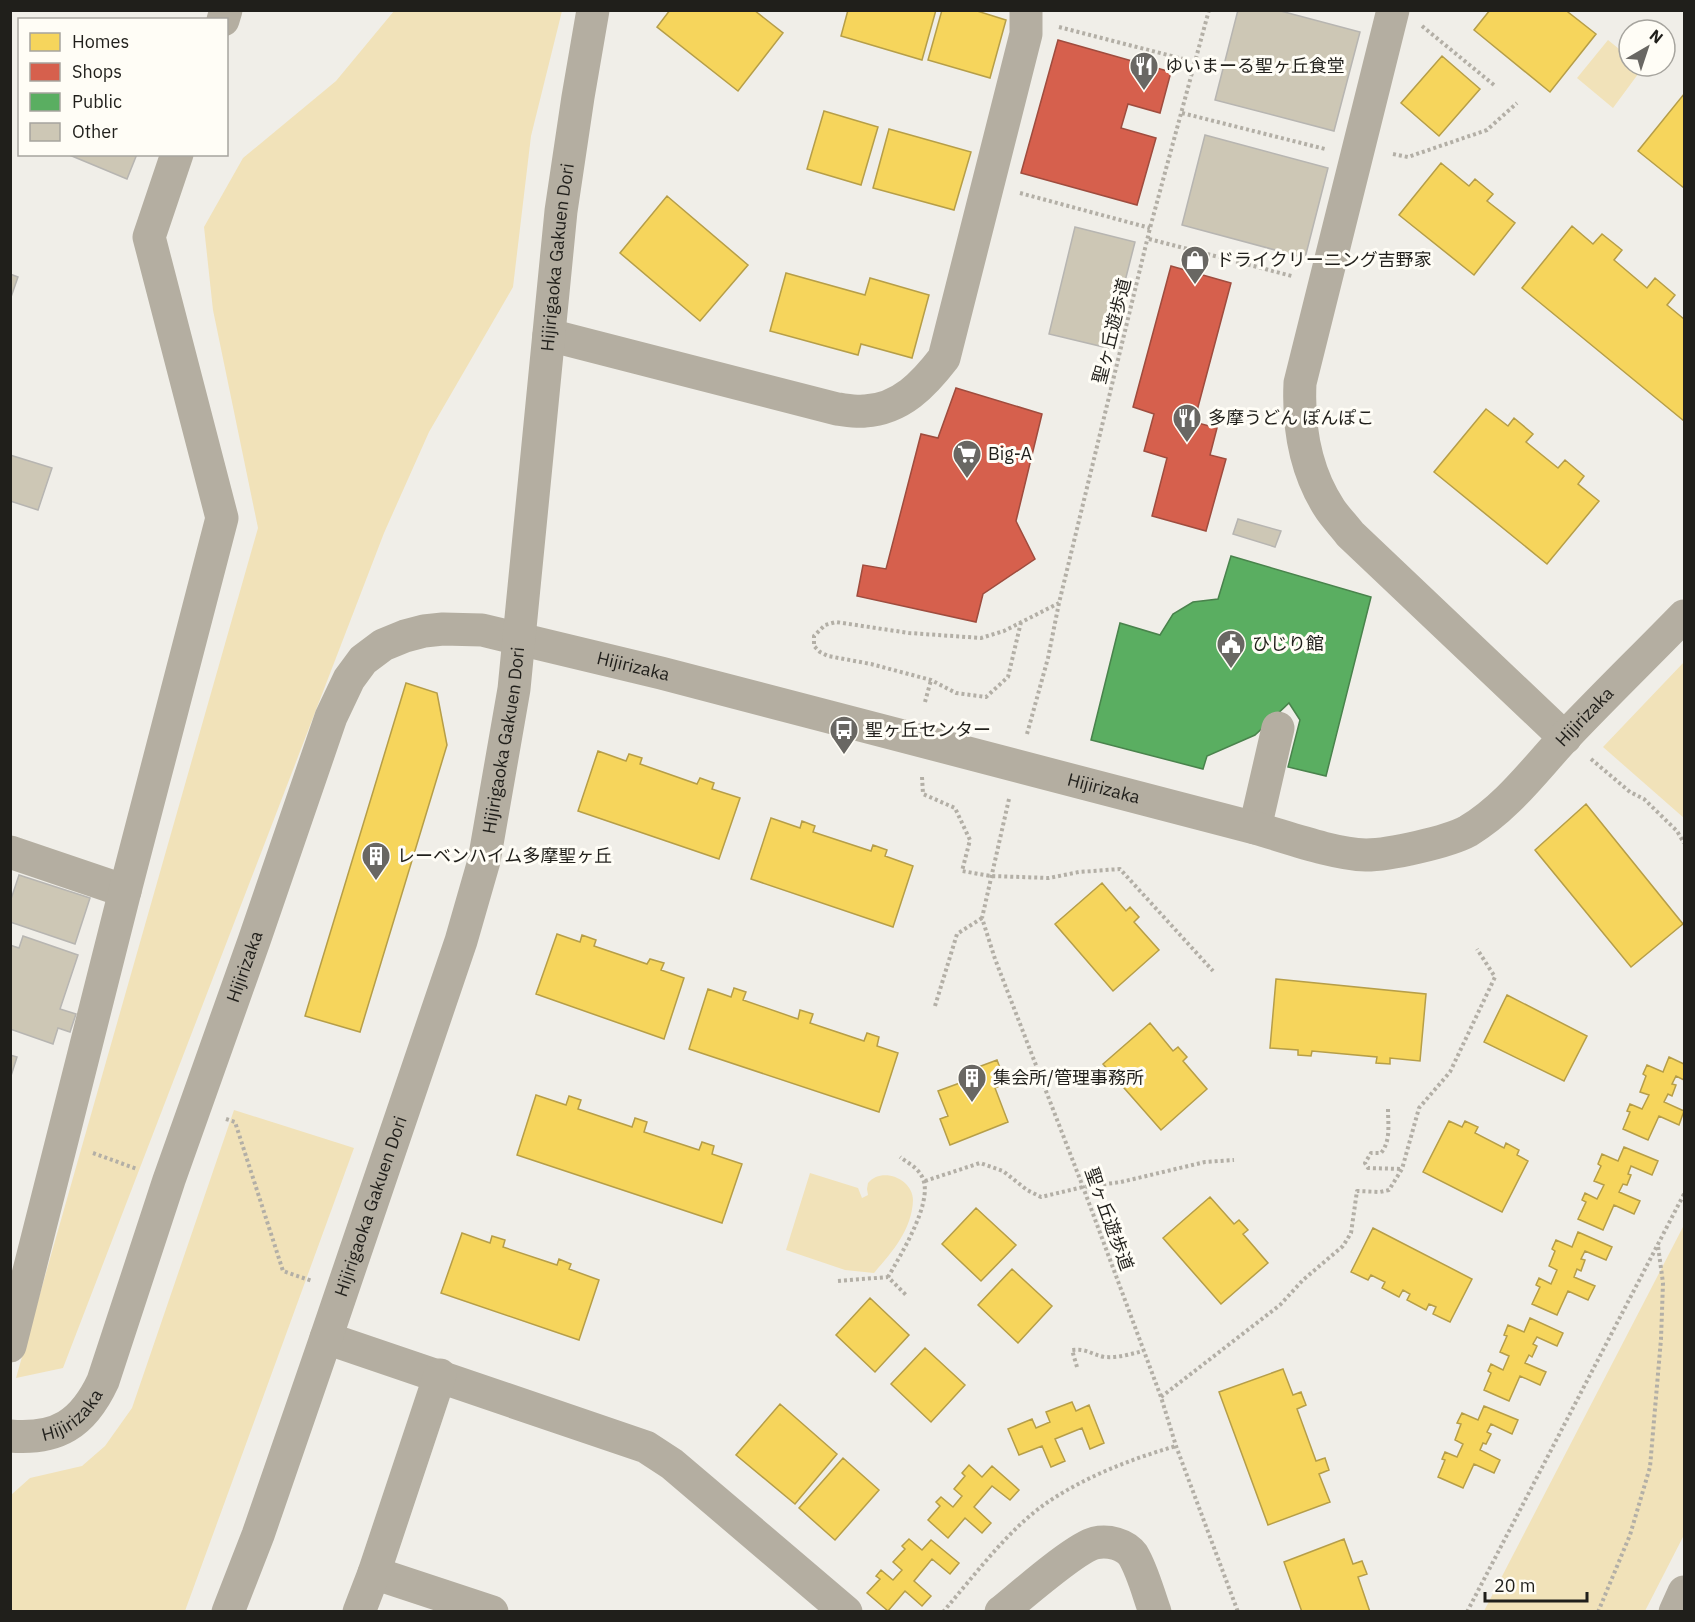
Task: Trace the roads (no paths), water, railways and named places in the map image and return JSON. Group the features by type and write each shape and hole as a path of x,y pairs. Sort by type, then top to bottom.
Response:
{"street":[{"name":"Hijirigaoka Gakuen Dori","path":"228,1611 258,1535 326,1338 475,893 493,820 520,639 561,211 593,10"},
{"path":"1393,10 1300,382 1298,409 1302,440 1313,476 1330,509 1350,534 1574,745"},
{"path":"549,335 837,409 866,411 894,404 911,394 926,381 944,358 1026,34 1026,14"},
{"path":"10,1346 222,518 149,237 176,156"},
{"name":"Hijirizaka","path":"10,1436 44,1436 63,1428 77,1419 97,1395 169,1180 331,717 349,679 363,660 383,645 424,631 482,630 661,673 1255,828 1322,848 1366,855 1419,847 1466,832 1494,812 1574,745 1684,616"},
{"path":"1255,828 1278,728"},
{"path":"10,852 125,891"},
{"path":"326,1338 646,1447 672,1464 846,1611"},
{"path":"359,1611 374,1573 440,1375"},
{"path":"1001,1611 1077,1552 1093,1543 1107,1541 1120,1545 1132,1553 1155,1611"},
{"path":"374,1573 492,1611"},
{"path":"1675,1611 1684,1592"}],"place":[{"name":"ゆいまーる聖ヶ丘食堂","path":"1144,92"},
{"name":"ドライクリーニング吉野家","path":"1195,286"},
{"name":"多摩うどん ぽんぽこ","path":"1187,444"},
{"name":"Big-A","path":"967,480"},
{"name":"ひじり館","path":"1231,670"},
{"name":"聖ヶ丘センター","path":"844,756"},
{"name":"レーベンハイム多摩聖ヶ丘","path":"376,882"},
{"name":"集会所/管理事務所","path":"972,1104"}]}
